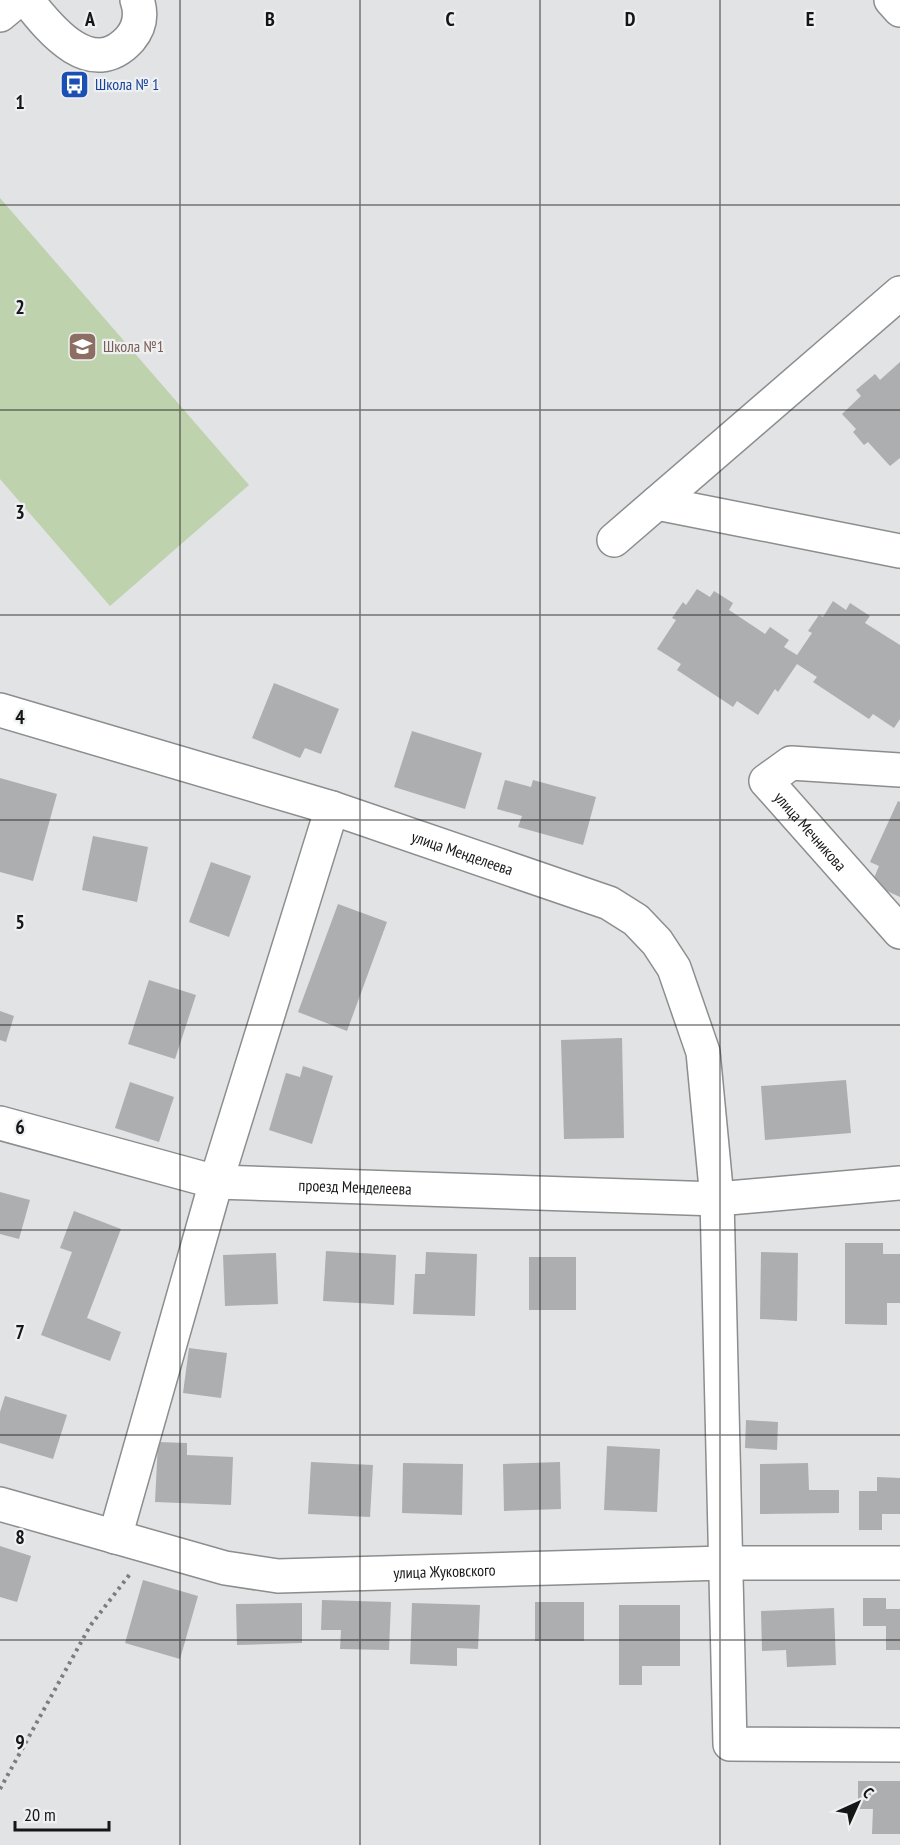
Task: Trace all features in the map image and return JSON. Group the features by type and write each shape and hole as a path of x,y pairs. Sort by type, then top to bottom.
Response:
{"street":[{"path":"0,15 18,0"},
{"path":"27,0 46,25 65,41 84,53 108,55 122,47 136,32 141,12 138,0"},
{"path":"891,0 900,10"},
{"path":"614,540 900,293"},
{"path":"657,503 900,551"},
{"name":"улица Менделеева","path":"0,710 332,808 609,903 636,920 657,942 674,968 703,1052 717,1199 730,1744 900,1745"},
{"name":"улица Мечникова","path":"900,770 791,763 766,781 900,932"},
{"path":"115,1537 216,1182 332,808"},
{"name":"проезд Менделеева","path":"0,1123 216,1182 717,1199"},
{"path":"717,1199 900,1183"},
{"name":"улица Жуковского","path":"0,1504 225,1568 278,1576 724,1563 900,1563"}],"path":[{"path":"0,1790 90,1626 151,1547"}],"green space":[{"path":"0,198 249,485 110,606 0,479"}],"building":[{"path":"900,362 900,458 890,466 868,442 864,445 853,432 856,429 842,414 861,396 856,390 875,374 880,380"},
{"path":"697,589 710,597 714,591 733,603 729,610 765,634 770,627 789,640 784,647 797,655 812,633 808,631 819,615 823,617 833,601 846,610 850,603 870,616 865,623 900,645 900,719 894,728 873,714 869,719 813,682 817,677 797,664 778,692 775,689 758,715 737,701 733,707 677,670 681,664 657,649 676,620 672,618 683,602 686,605"},
{"path":"274,683 339,709 321,754 305,748 300,758 252,738"},
{"path":"412,731 482,753 465,809 394,787"},
{"path":"0,778 57,794 33,881 0,872"},
{"path":"505,780 531,787 533,780 596,797 583,845 518,827 522,816 497,809"},
{"path":"898,801 900,802 900,897 878,887 874,878 879,866 870,862"},
{"path":"93,836 148,847 137,902 82,890"},
{"path":"211,862 251,876 229,937 189,922"},
{"path":"338,904 387,922 347,1031 298,1012"},
{"path":"149,980 196,995 175,1059 128,1044"},
{"path":"0,1011 14,1016 6,1042 0,1040"},
{"path":"622,1038 624,1138 564,1139 561,1040"},
{"path":"303,1066 333,1076 312,1144 269,1130 286,1073 300,1077"},
{"path":"846,1080 851,1133 765,1140 761,1086"},
{"path":"130,1082 174,1097 159,1142 115,1128"},
{"path":"0,1192 30,1200 19,1239 0,1234"},
{"path":"74,1211 121,1229 87,1318 121,1332 110,1361 41,1335 72,1252 60,1248"},
{"path":"845,1243 883,1243 883,1254 900,1254 900,1303 887,1303 887,1325 845,1324"},
{"path":"326,1251 396,1255 394,1305 323,1301"},
{"path":"426,1252 477,1254 475,1316 413,1314 415,1274 425,1274"},
{"path":"761,1252 798,1253 797,1321 760,1319"},
{"path":"276,1253 278,1304 225,1306 223,1255"},
{"path":"529,1257 576,1257 576,1310 529,1310"},
{"path":"189,1348 227,1353 221,1398 183,1393"},
{"path":"5,1396 67,1415 53,1459 0,1443 0,1412"},
{"path":"746,1420 778,1422 777,1450 745,1448"},
{"path":"158,1442 187,1443 187,1455 233,1457 231,1505 155,1502"},
{"path":"607,1446 660,1449 657,1512 604,1510"},
{"path":"311,1462 373,1465 370,1517 308,1514"},
{"path":"560,1462 561,1509 504,1511 503,1464"},
{"path":"403,1463 463,1464 462,1515 402,1513"},
{"path":"808,1463 809,1490 839,1490 839,1513 760,1514 760,1464"},
{"path":"877,1477 900,1478 900,1514 882,1514 882,1530 859,1530 859,1491 877,1491"},
{"path":"0,1546 31,1556 17,1602 0,1597"},
{"path":"143,1580 198,1596 180,1659 125,1643"},
{"path":"863,1598 886,1598 886,1609 900,1609 900,1650 886,1650 886,1626 863,1626"},
{"path":"322,1600 391,1602 389,1650 340,1649 341,1630 321,1630"},
{"path":"535,1602 584,1602 584,1641 535,1641"},
{"path":"302,1603 302,1643 237,1645 236,1604"},
{"path":"412,1603 480,1605 478,1649 457,1648 457,1666 410,1664"},
{"path":"619,1605 680,1605 680,1666 642,1666 642,1685 619,1685"},
{"path":"834,1608 836,1665 787,1667 786,1650 762,1651 761,1611"},
{"path":"858,1781 900,1781 900,1834 872,1834 873,1809 858,1809"}],"place":[{"name":"Школа № 1","path":"74,84"},
{"name":"Школа №1","path":"82,346"}]}
